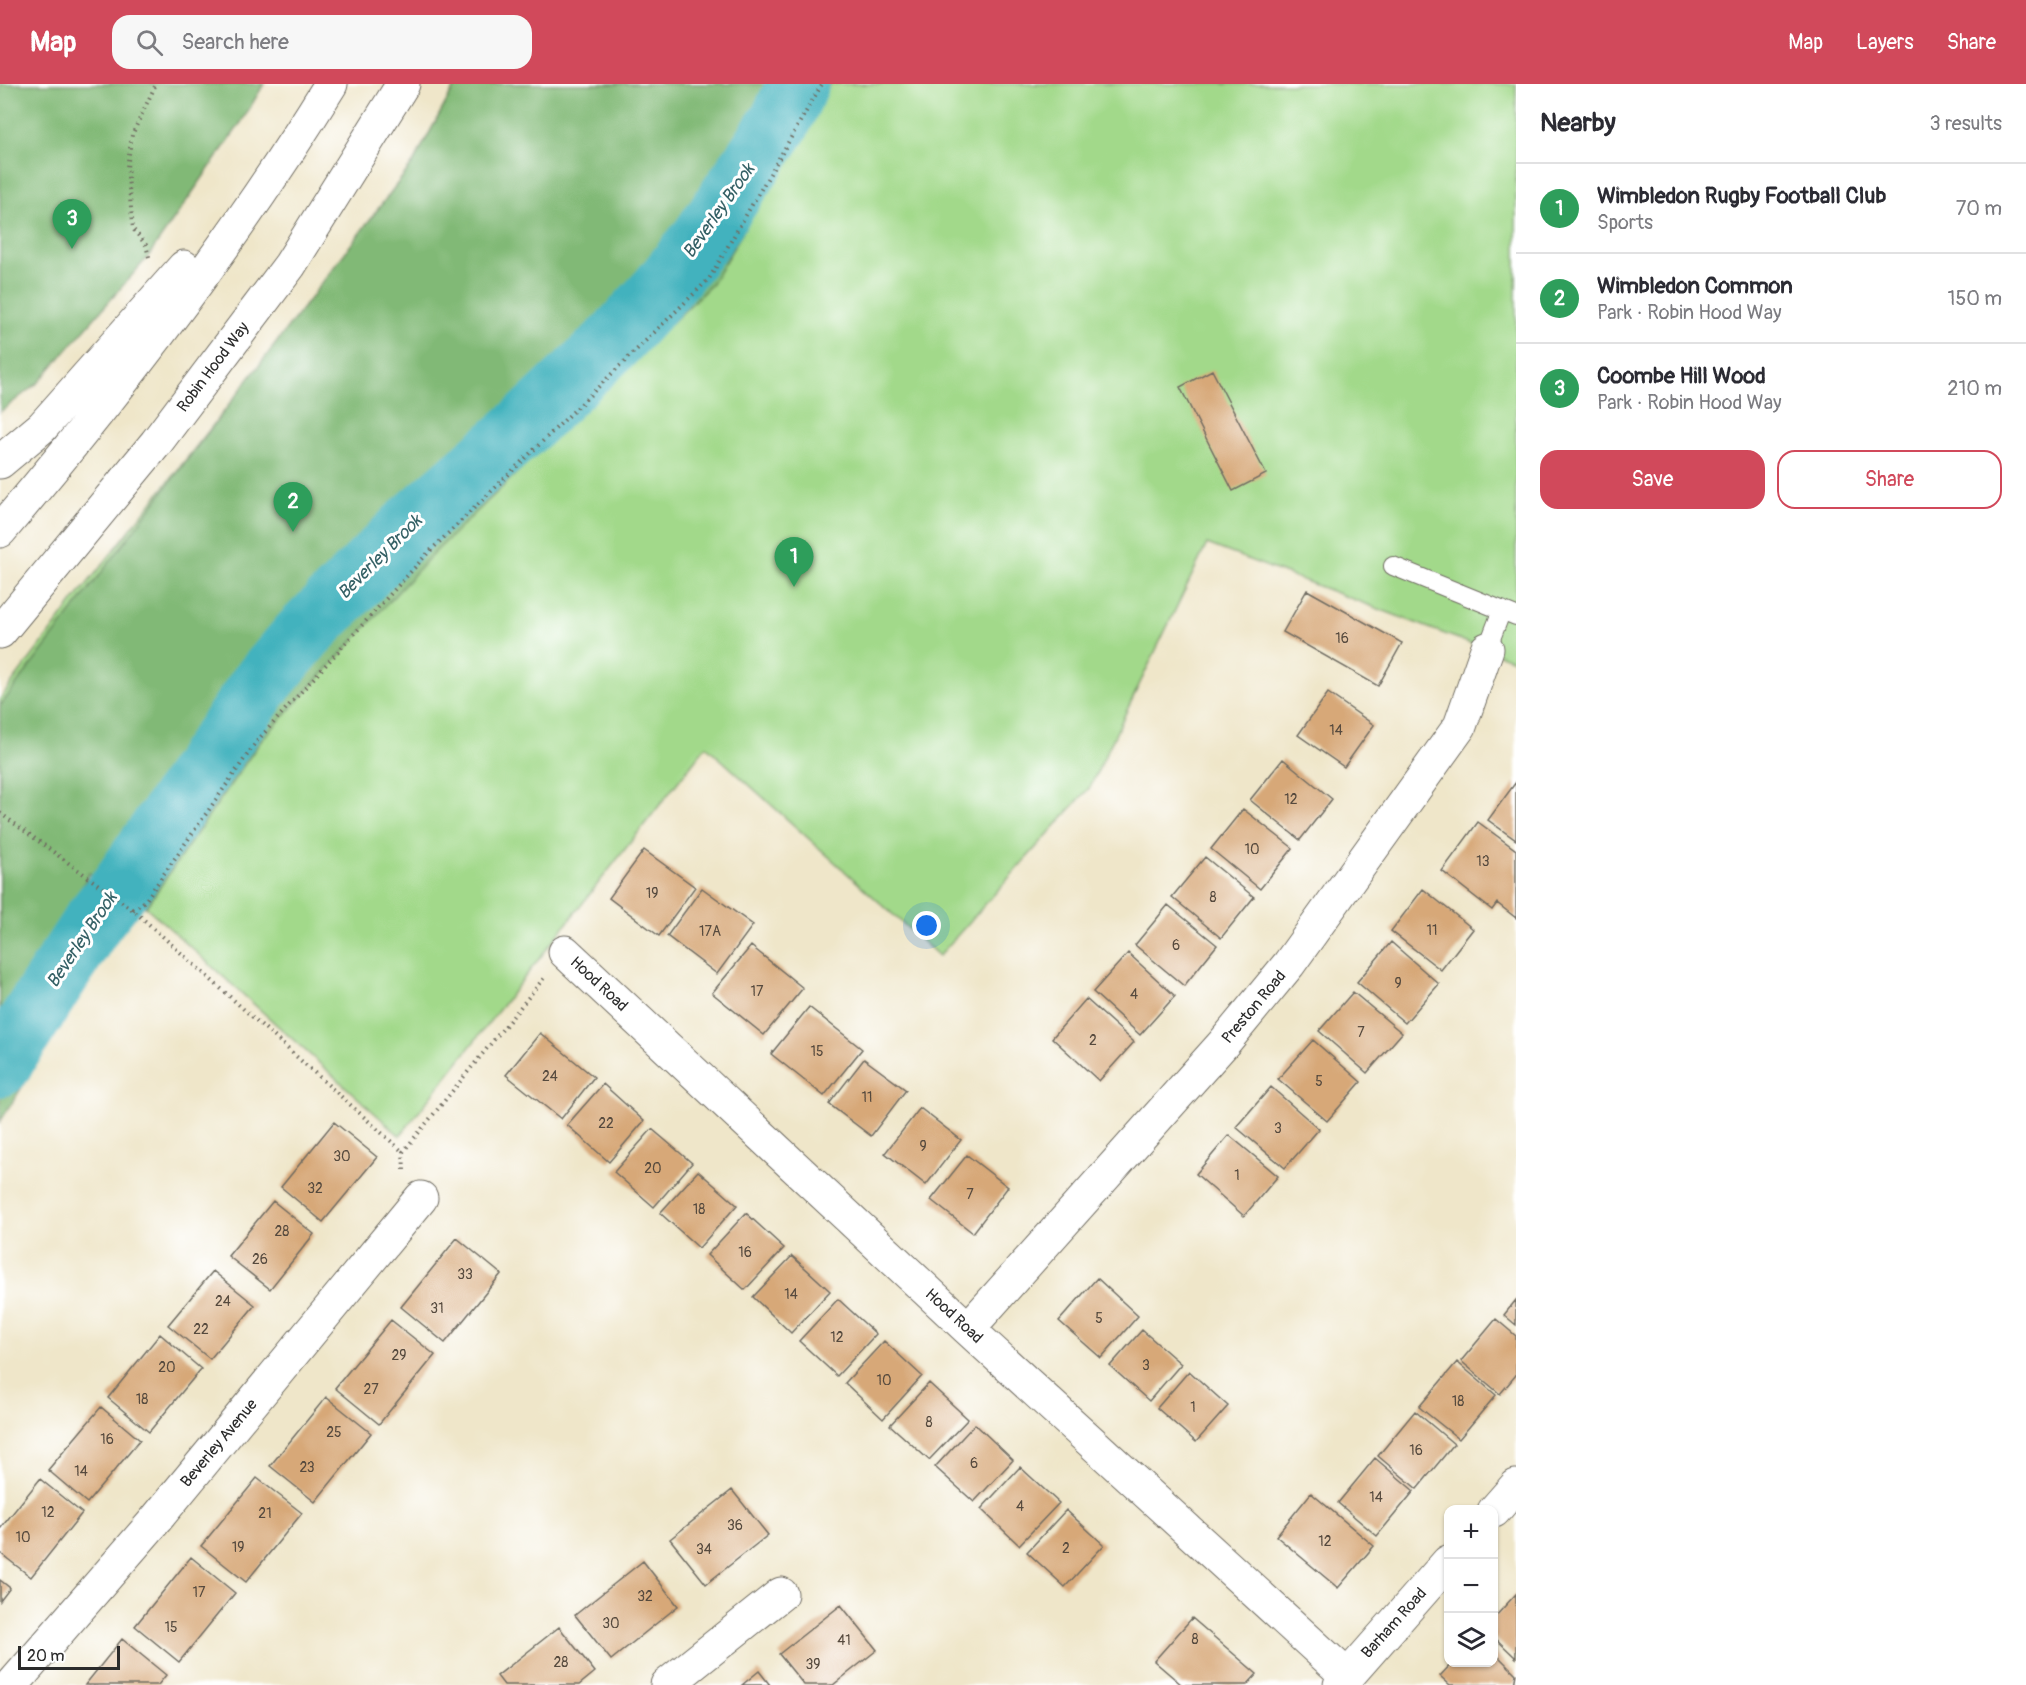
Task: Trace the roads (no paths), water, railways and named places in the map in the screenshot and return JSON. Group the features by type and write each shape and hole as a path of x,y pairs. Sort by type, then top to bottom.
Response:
{"main road":[{"path":"0,531 107,401 199,279 298,137 331,84"},
{"name":"Robin Hood Way","path":"0,632 156,443 290,265 403,84"},
{"path":"0,462 42,427 298,137"},
{"name":"Preston Road","path":"968,1329 1223,1044 1289,964 1460,726 1487,650"},
{"name":"Hood Road","path":"565,952 1343,1681"},
{"name":"Beverley Avenue","path":"12,1685 153,1523 421,1198"},
{"path":"1498,1506 1516,1486"},
{"name":"Barham Road","path":"1343,1681 1444,1568"},
{"path":"667,1685 781,1594"}],"lane":[{"path":"1393,566 1509,613 1487,650"}],"waterway":[{"name":"Beverley Brook","path":"0,1066 94,920 122,885 260,685 303,634 413,523 530,421 614,341 660,291 702,238 780,122 798,84"}],"place":[{"name":"Coombe Hill Wood","path":"72,249"},
{"name":"Wimbledon Common","path":"293,532"},
{"name":"Wimbledon Rugby Football Club","path":"794,587"}]}
